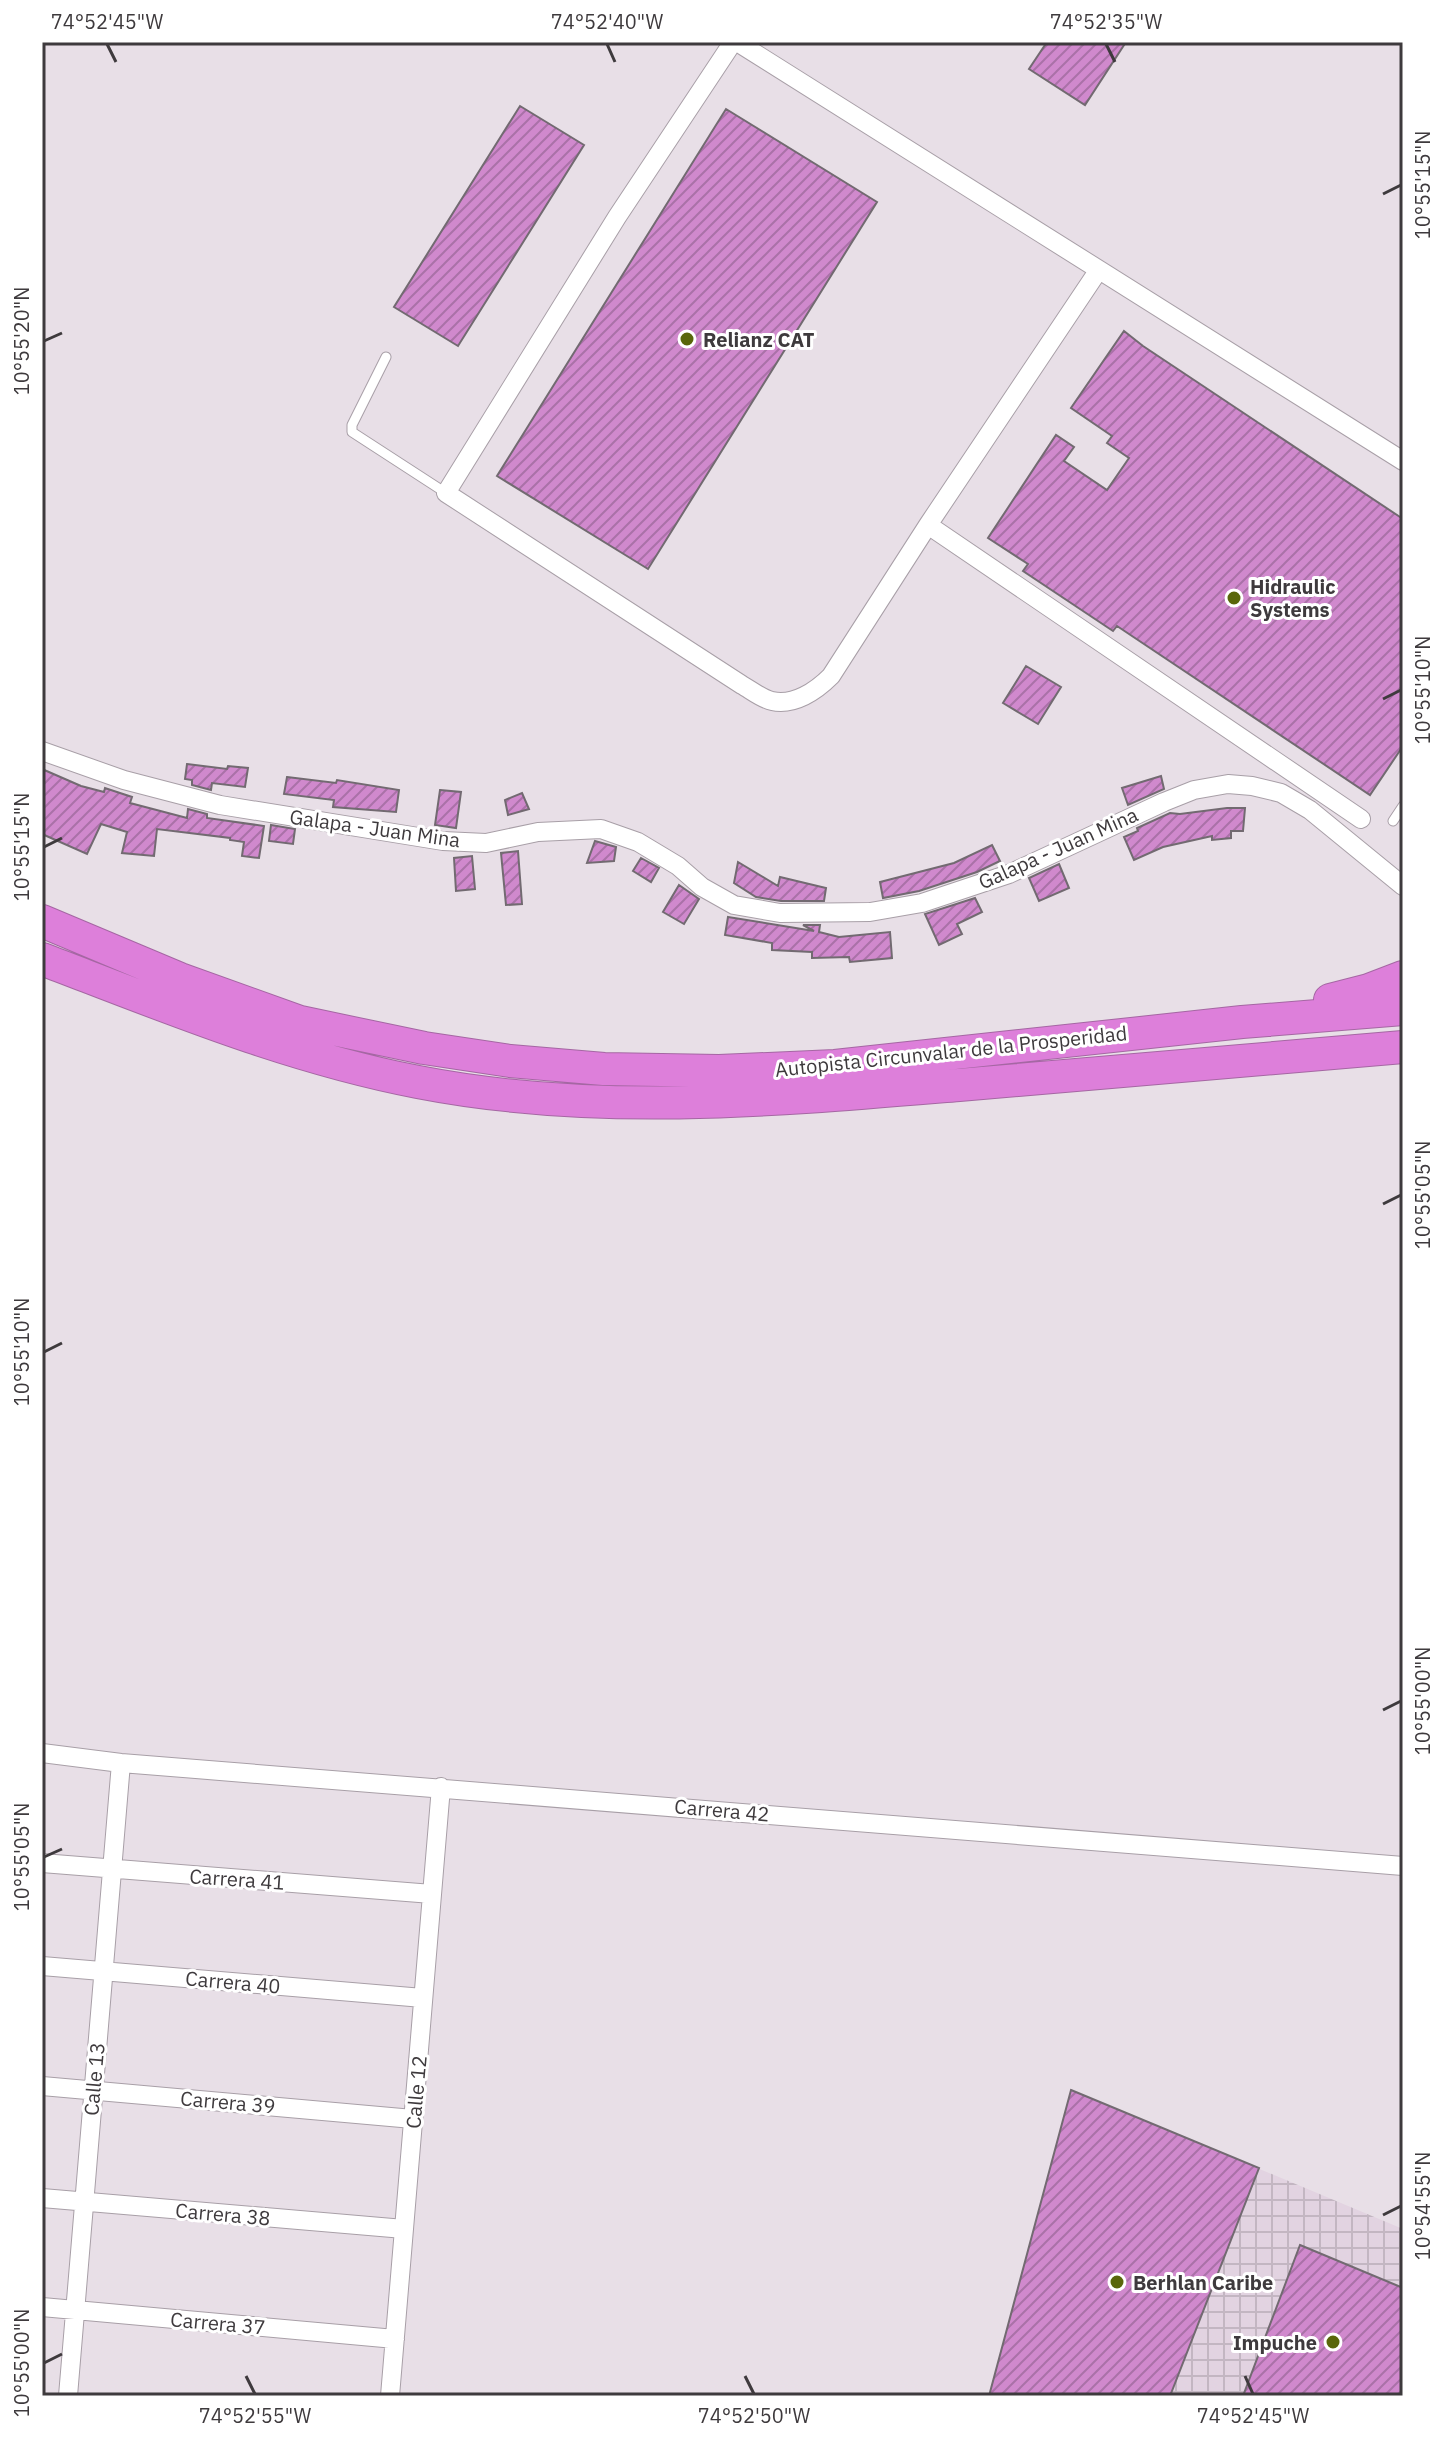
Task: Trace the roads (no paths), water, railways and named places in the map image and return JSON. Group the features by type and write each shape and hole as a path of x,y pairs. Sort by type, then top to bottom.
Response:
{"highway":[{"name":"Autopista Circunvalar de la Prosperidad","path":"42,921 180,979 300,1022 424,1048 510,1061 604,1069 719,1071 835,1066 1242,1022 1403,1009"},
{"name":"Autopista Circunvalar de la Prosperidad","path":"42,959 280,1047 358,1069 422,1083 603,1103 715,1103 833,1096 1403,1047"},
{"path":"1242,1022 1369,990 1403,977"},
{"path":"1249,1061 1322,1059 1403,1069"}],"street":[{"path":"1098,271 831,676 818,689 795,700 772,701 742,685 446,493 617,217 735,42 1403,461"},
{"path":"928,525 1361,819"},
{"name":"Galapa - Juan Mina","path":"42,751 124,780 220,805 443,841 486,843 538,832 601,829 638,842 678,866 702,887 734,905 780,913 870,912 922,903 1009,874 1194,790 1228,784 1281,793 1310,810 1403,886"},
{"name":"Carrera 42","path":"42,1753 121,1763 1403,1866"},
{"name":"Calle 13","path":"68,2396 121,1763"},
{"name":"Calle 12","path":"390,2396 441,1787"},
{"name":"Carrera 41","path":"42,1863 432,1894"},
{"name":"Carrera 40","path":"42,1966 423,1998"},
{"name":"Carrera 39","path":"42,2086 413,2119"},
{"name":"Carrera 38","path":"42,2198 404,2229"},
{"name":"Carrera 37","path":"42,2307 395,2339"}],"lane":[{"path":"386,357 352,425 352,432 446,493"},
{"path":"1393,821 1403,806"}],"place":[{"name":"Relianz CAT","path":"687,339"},
{"name":"Hidraulic Systems","path":"1234,598"},
{"name":"Berhlan Caribe","path":"1117,2282"},
{"name":"Impuche","path":"1333,2342"}]}
